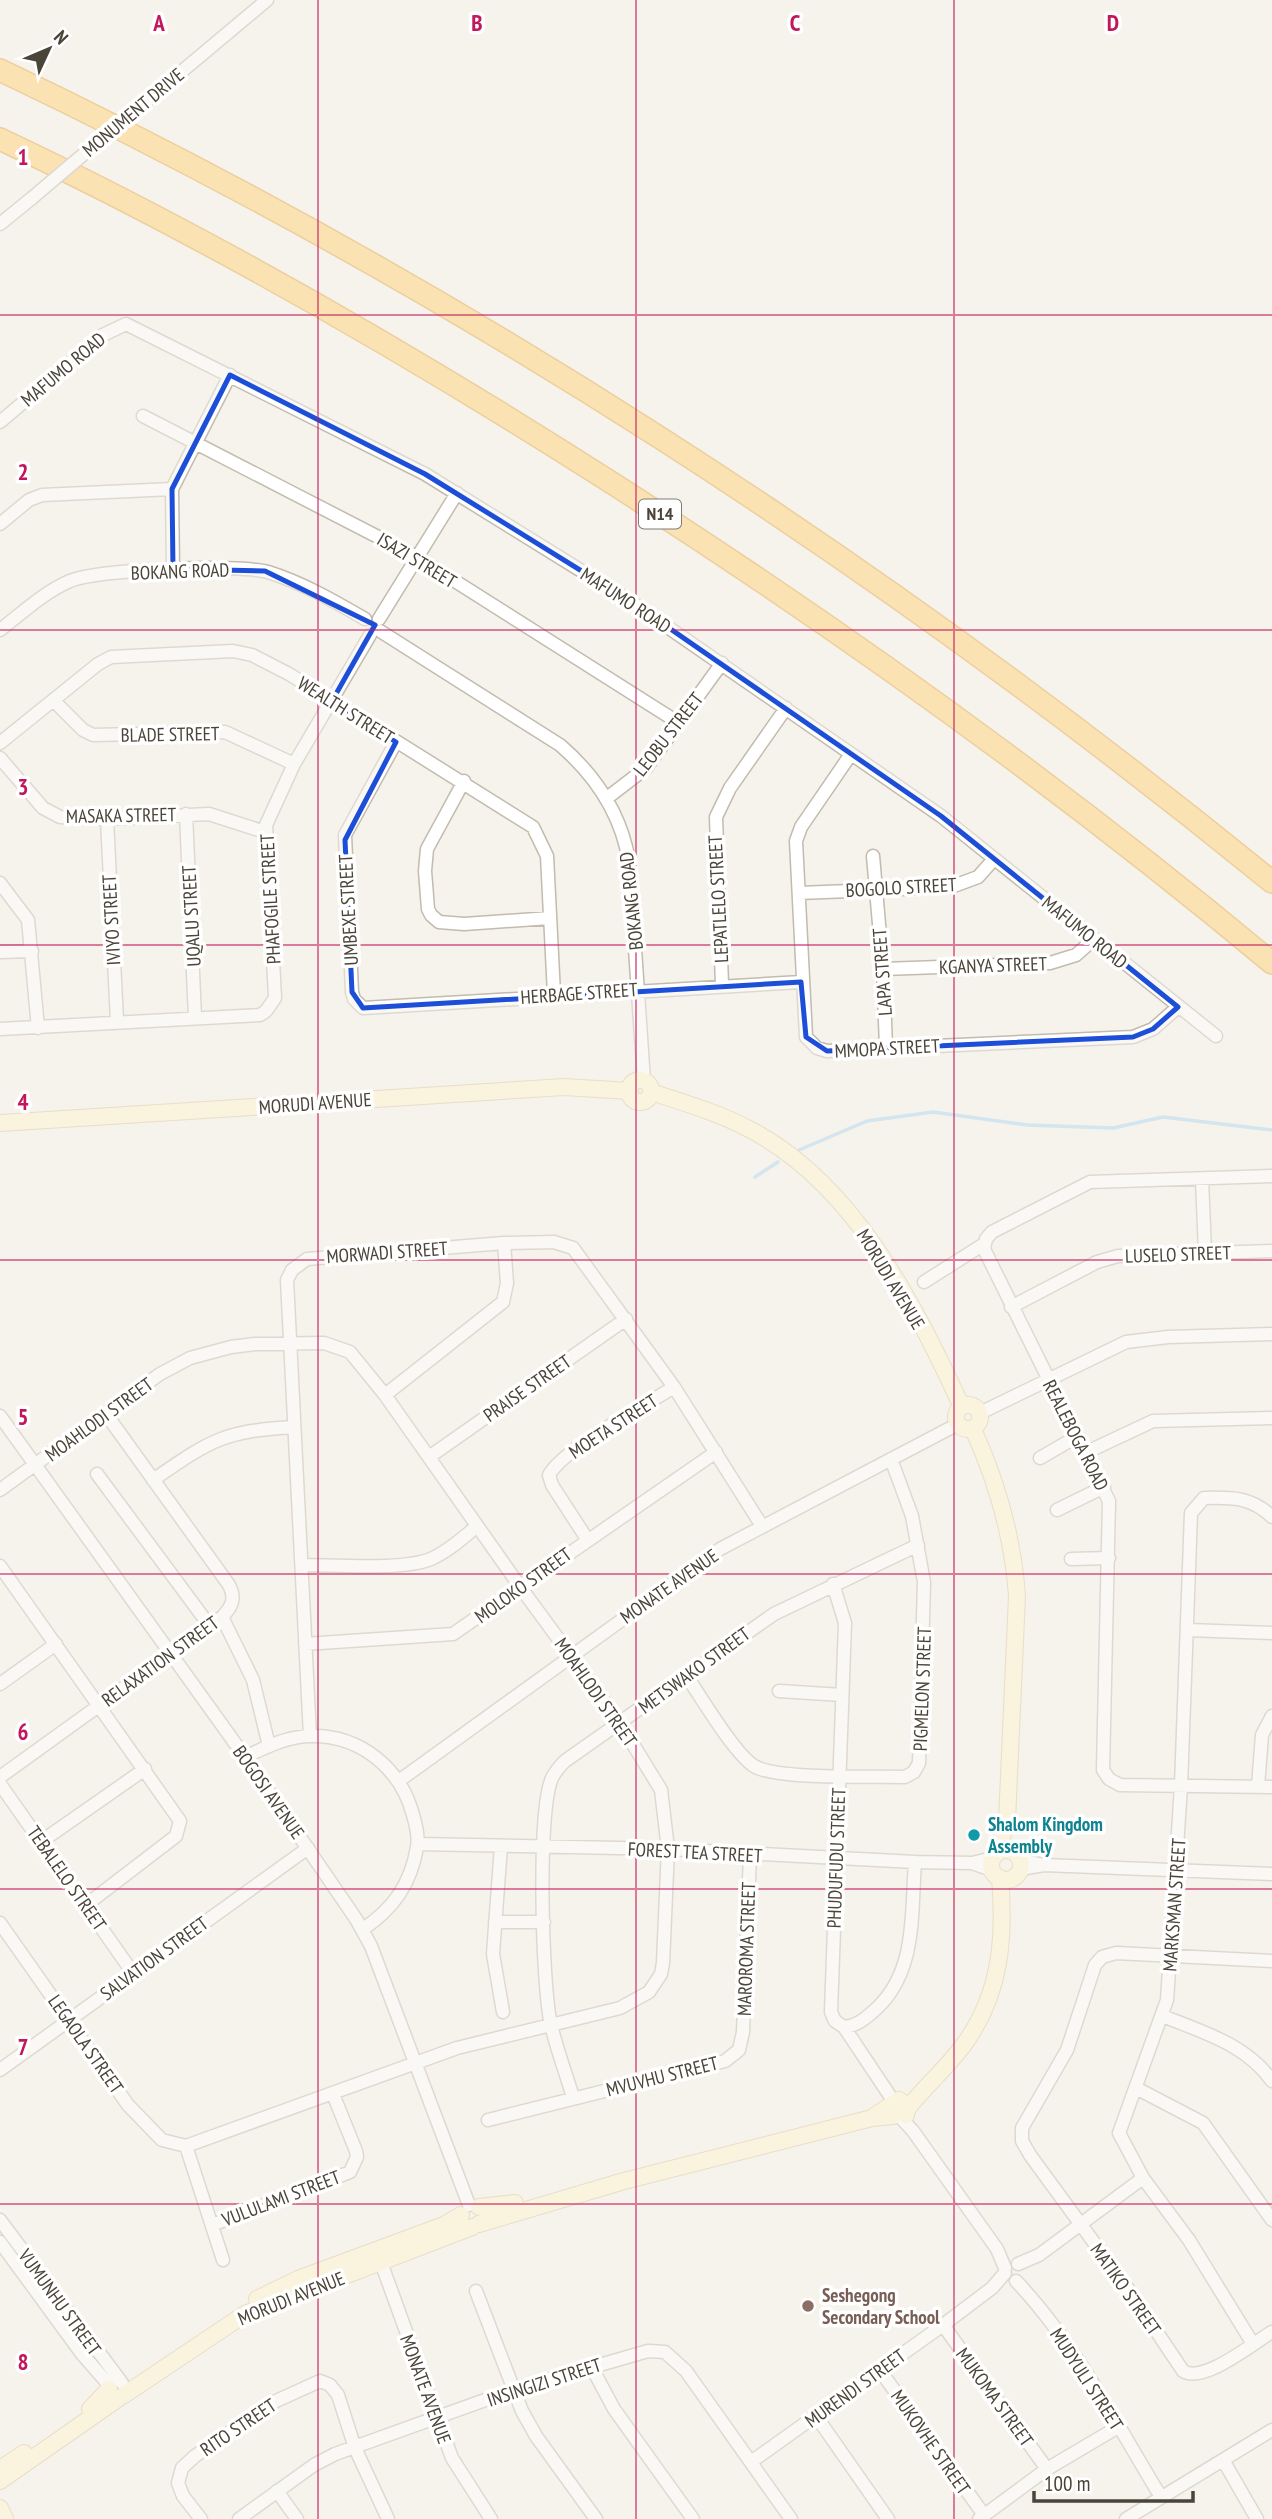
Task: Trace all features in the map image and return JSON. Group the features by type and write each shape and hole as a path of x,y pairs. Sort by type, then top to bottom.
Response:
{"highway":[{"path":"0,70 93,115 370,264 502,340 654,435 944,631 1113,755 1272,882"},
{"name":"N14","path":"0,139 312,303 473,394 753,574 903,677 1044,781 1272,963"}],"street":[{"name":"MONUMENT DRIVE","path":"0,224 267,0"},
{"name":"MAFUMO ROAD","path":"0,422 103,335 121,324 132,325 383,451 457,493 630,601 941,816 1216,1035"},
{"path":"173,569 172,489 230,375"},
{"name":"ISAZI STREET","path":"143,416 417,557 679,723"},
{"path":"0,524 29,500 42,495 172,489"},
{"name":"PHAFOGILE STREET","path":"195,1018 260,1015 275,998 265,832 275,802 373,626 457,493"},
{"name":"BOKANG ROAD","path":"0,630 48,592 72,580 173,569 265,571 315,591 560,745 581,765 607,798 622,831 629,861 648,1087"},
{"name":"WEALTH STREET","path":"0,743 111,657 233,651 264,662 464,781 524,820 537,833 547,856 554,994"},
{"name":"LEOBU STREET","path":"607,798 643,771 722,663"},
{"name":"BLADE STREET","path":"53,700 83,730 93,735 225,732 294,764"},
{"name":"LEPATLELO STREET","path":"722,985 716,817 730,788 786,708"},
{"name":"UMBEXE STREET","path":"358,1005 352,992 345,840 396,742"},
{"name":"MMOPA STREET","path":"851,754 797,836 801,982 806,1037 811,1044 827,1051 1133,1037 1153,1029 1178,1007"},
{"name":"MASAKA STREET","path":"0,758 50,814 74,819 209,814 265,832"},
{"path":"464,781 425,858 428,909 431,915 439,922 464,924 550,918"},
{"name":"UQALU STREET","path":"187,814 195,1018"},
{"name":"IVIYO STREET","path":"107,819 117,1021"},
{"name":"LAPA STREET","path":"873,856 883,969 886,1047"},
{"name":"BOGOLO STREET","path":"799,893 963,885 978,877 994,859"},
{"path":"0,883 25,915 32,951 38,1028"},
{"name":"KGANYA STREET","path":"883,969 1050,963 1069,959 1094,939"},
{"path":"0,952 32,951"},
{"name":"HERBAGE STREET","path":"358,1005 372,1010 554,994 801,982"},
{"path":"0,1030 195,1018"},
{"name":"MORUDI AVENUE","path":"0,1123 564,1087 607,1087 630,1091 632,1099 640,1102 648,1099 648,1087 752,1130 807,1168 835,1194 881,1255 962,1406"},
{"path":"923,1282 984,1244 992,1232 1090,1182 1272,1176"},
{"path":"1202,1179 1205,1252"},
{"name":"MORWADI STREET","path":"310,1735 287,1280 292,1270 307,1259 504,1243 554,1242 573,1248 674,1387 762,1526"},
{"path":"385,1395 503,1302 507,1283 504,1243"},
{"name":"REALEBOGA ROAD","path":"984,1244 987,1258 1011,1307 1104,1487 1111,1512 1102,1770 1109,1779 1121,1784 1272,1787"},
{"name":"LUSELO STREET","path":"1011,1307 1107,1259 1205,1252 1272,1251"},
{"name":"PRAISE STREET","path":"429,1457 626,1319"},
{"path":"980,1413 1112,1347 1142,1338 1272,1334"},
{"name":"MOAHLODI STREET","path":"0,1490 160,1374 190,1358 231,1347 289,1343 324,1343 343,1347 360,1362 385,1395 620,1723 661,1790 668,1849 663,1963 656,1984 633,2003 489,2038 186,2146"},
{"name":"MOETA STREET","path":"587,1539 552,1485 549,1475 552,1469 569,1455 674,1387"},
{"path":"962,1406 972,1406 980,1413 980,1423 966,1427 956,1416 962,1406"},
{"name":"RELAXATION STREET","path":"0,1777 222,1617 232,1605 232,1592 106,1414"},
{"name":"BOGOSI AVENUE","path":"0,1416 245,1757 363,1929 416,2062 472,2215"},
{"path":"1087,1452 1153,1421 1272,1418"},
{"path":"153,1480 198,1449 224,1436 240,1431 294,1427"},
{"name":"MORUDI AVENUE","path":"2,2476 117,2390 255,2300 298,2278 379,2257 444,2225 472,2215 551,2194 624,2181 872,2118 899,2109 921,2091 966,2042 990,1998 1002,1944 1017,1597 1015,1566 1005,1512 966,1427"},
{"name":"MONATE AVENUE","path":"400,1780 697,1564 762,1526 891,1459 966,1427"},
{"path":"1040,1458 1078,1436"},
{"name":"MOLOKO STREET","path":"305,1644 444,1636 467,1627 587,1539 716,1452"},
{"name":"PIGMELON STREET","path":"685,1675 751,1764 766,1771 905,1777 915,1772 919,1763 925,1614 918,1545 908,1506 891,1459"},
{"path":"97,1474 209,1625"},
{"path":"1057,1510 1104,1487"},
{"name":"MARKSMAN STREET","path":"1253,2344 1189,2240 1143,2178 1119,2133 1163,2015 1171,1956 1194,1507 1204,1498 1231,1497 1269,1509"},
{"path":"302,1565 412,1564 431,1559 449,1549 477,1526"},
{"name":"METSWAKO STREET","path":"551,2024 544,1922 544,1847 552,1776 565,1761 768,1617 918,1545"},
{"path":"1071,1559 1109,1559"},
{"path":"0,1566 178,1816 179,1832 86,1905"},
{"path":"0,1590 11,1582"},
{"name":"PHUDUFUDU STREET","path":"833,1584 845,1623 831,2012 839,2024"},
{"path":"222,1617 253,1680 269,1746"},
{"path":"1188,1630 1272,1633"},
{"path":"0,1684 56,1644"},
{"path":"779,1691 842,1695"},
{"path":"1258,1786 1262,1735 1272,1716"},
{"path":"245,1757 269,1746 310,1735 353,1744 384,1764 400,1780 409,1800 418,1844 410,1874 396,1900 363,1929"},
{"path":"42,1842 145,1769"},
{"name":"TEBALELO STREET","path":"0,1784 134,1973"},
{"name":"FOREST TEA STREET","path":"418,1844 668,1849 836,1859 1272,1874"},
{"path":"501,1846 493,1954 503,2012"},
{"name":"SALVATION STREET","path":"1,2068 308,1847"},
{"name":"MAROROMA STREET","path":"743,2042 750,1855"},
{"path":"839,2024 861,2021 880,2005 904,1970 915,1862"},
{"path":"495,1922 544,1922"},
{"name":"LEGAOLA STREET","path":"0,1923 146,2126 167,2143 186,2146"},
{"name":"MATIKO STREET","path":"1171,1956 1106,1954 1099,1960 1067,2050 1026,2119 1022,2141 1186,2373 1195,2376 1209,2371 1272,2332"},
{"path":"1171,1956 1272,1961"},
{"path":"1163,2015 1242,2051 1257,2061 1272,2081"},
{"path":"551,2024 573,2097"},
{"name":"MUDYULI STREET","path":"839,2024 1033,2299 1161,2497"},
{"name":"MVUVHU STREET","path":"488,2120 725,2061 737,2053 743,2042"},
{"path":"1136,2088 1203,2123 1272,2220"},
{"name":"VULULAMI STREET","path":"212,2225 350,2172 357,2157 356,2151 333,2094"},
{"path":"186,2146 223,2260"},
{"name":"MURENDI STREET","path":"751,2462 1082,2225 1143,2178"},
{"name":"VUMUNHU STREET","path":"0,2220 117,2390"},
{"name":"VUMUNHU STREET","path":"0,2242 117,2390"},
{"name":"MONATE AVENUE","path":"379,2257 435,2418 460,2475 491,2519"},
{"path":"476,2291 513,2390 536,2436 596,2519"},
{"name":"MUKOMA STREET","path":"943,2325 1047,2469"},
{"name":"INSINGIZI STREET","path":"239,2519 314,2465 355,2448 513,2390 648,2351 665,2352 686,2371 791,2519"},
{"path":"591,2366 614,2409 693,2519"},
{"name":"MUKOVHE STREET","path":"879,2369 981,2517"},
{"name":"RITO STREET","path":"201,2519 183,2496 178,2483 187,2462 276,2401 310,2383 325,2382 338,2395 355,2448"},
{"path":"816,2416 888,2519"},
{"path":"981,2517 1047,2469 1118,2427"},
{"path":"1126,2519 1272,2430"},
{"path":"355,2448 388,2519"},
{"path":"1223,2460 1257,2519"},
{"path":"277,2491 297,2519"},
{"path":"0,2508 5,2519"}],"highlighted area":[{"path":"230,375 425,474 630,601 941,816 1178,1007 1153,1029 1133,1037 827,1051 806,1037 801,982 363,1008 352,992 345,840 396,742 332,701 375,625 265,571 173,569 172,489"}],"waterway":[{"path":"799,1150 867,1121 933,1112 1027,1125 1113,1128 1163,1117 1272,1130"},
{"path":"755,1177 778,1162"}],"place":[{"name":"Shalom Kingdom Assembly","path":"974,1835"},
{"name":"Seshegong Secondary School","path":"808,2306"}]}
